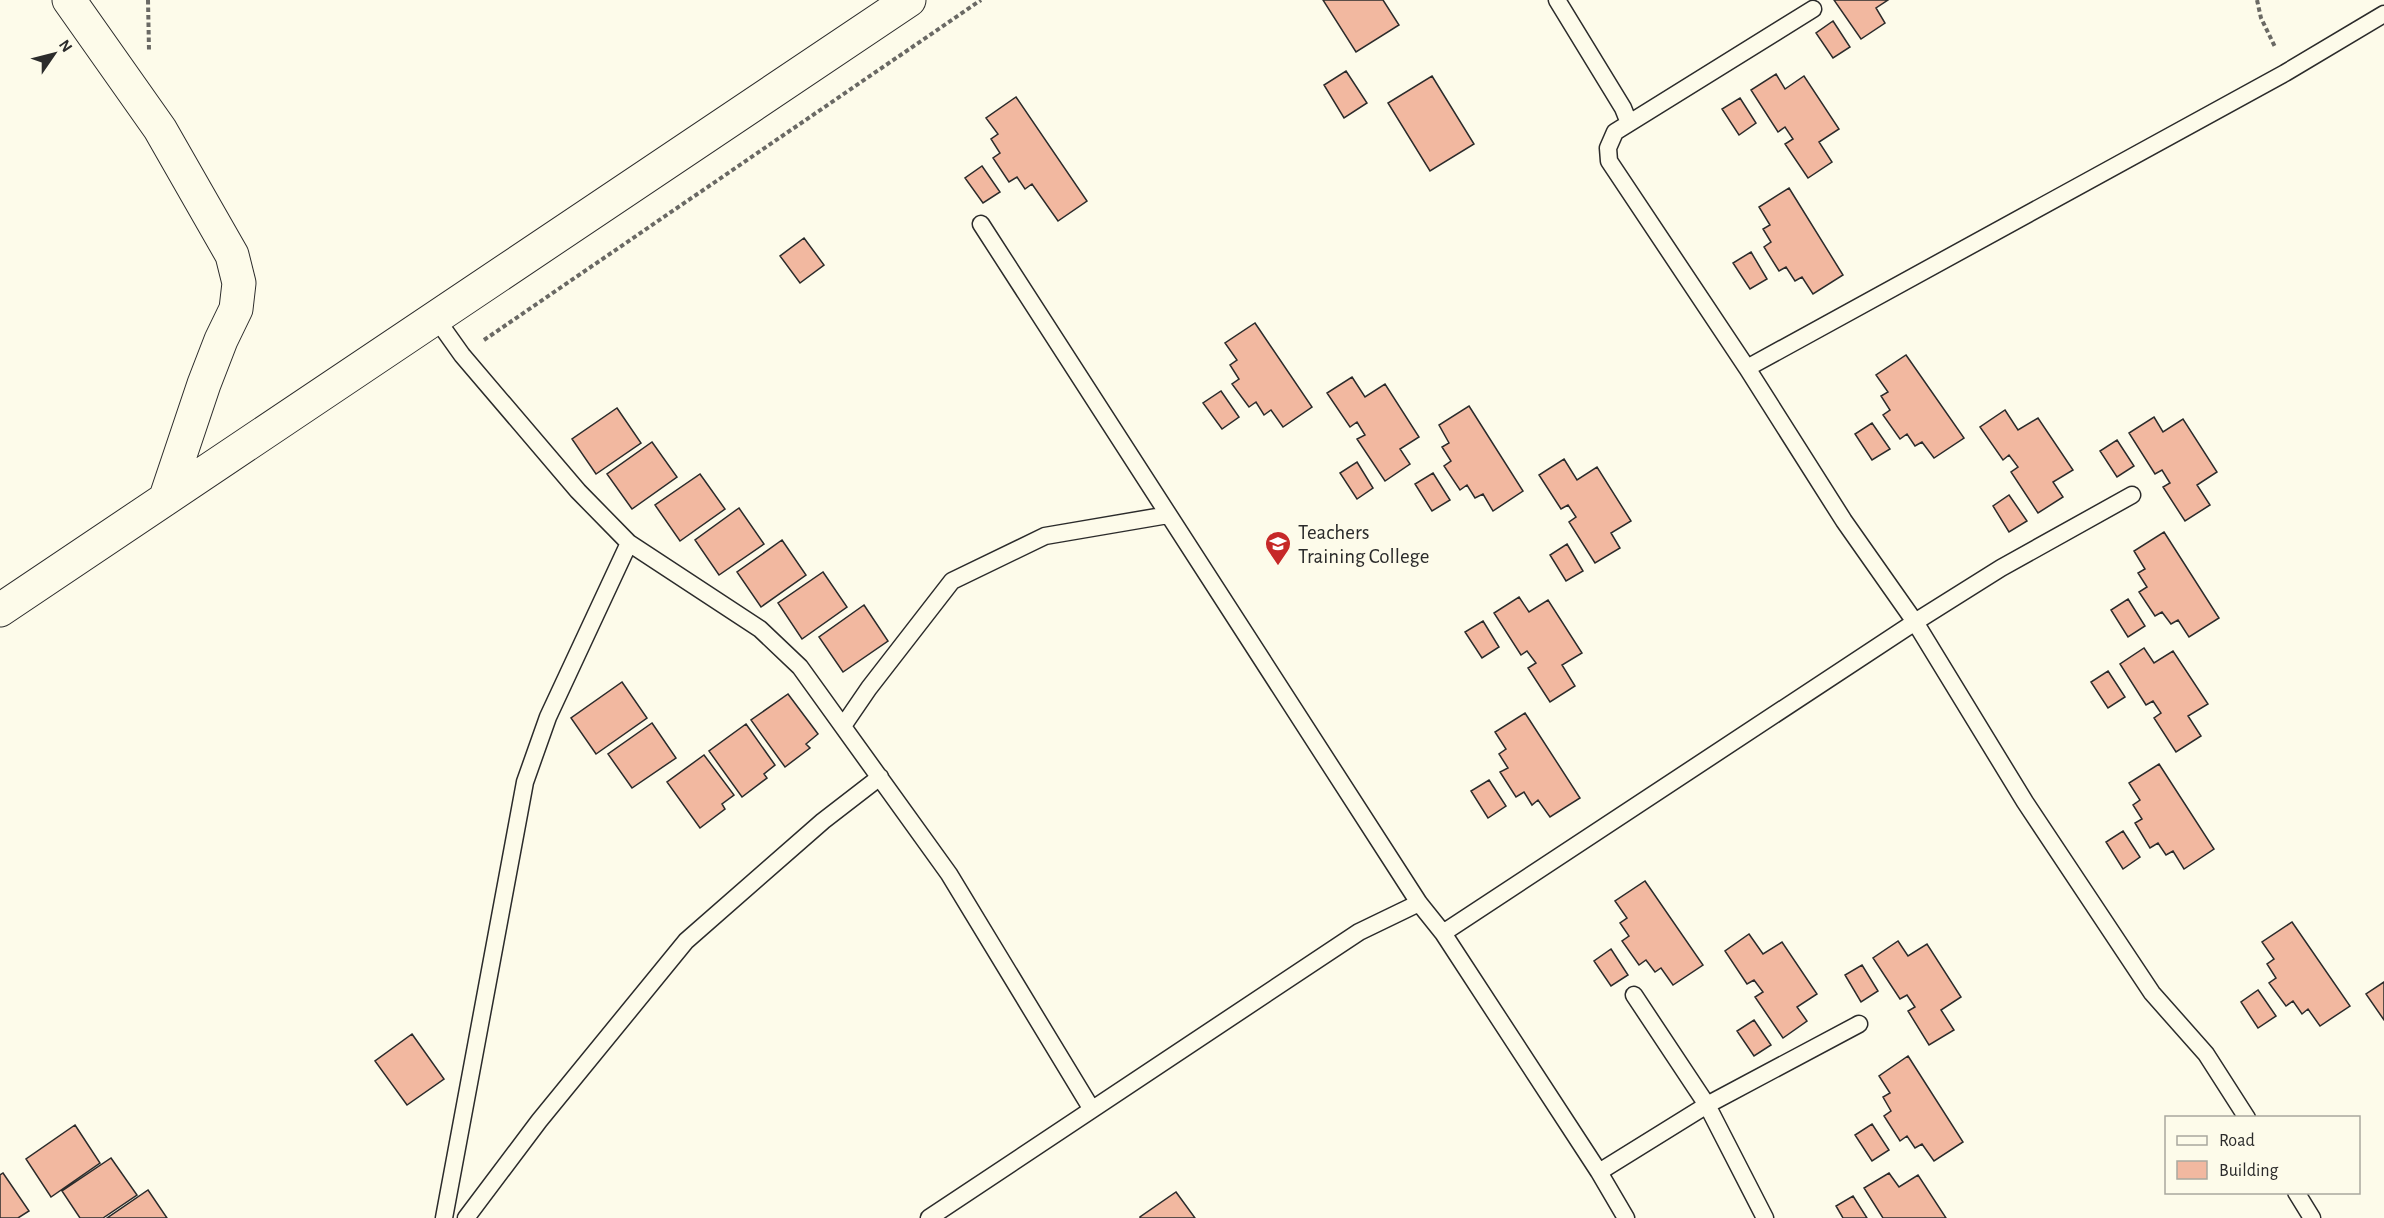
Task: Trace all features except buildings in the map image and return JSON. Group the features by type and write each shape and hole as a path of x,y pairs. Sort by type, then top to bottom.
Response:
{"street":[{"path":"69,0 160,129 232,255 239,283 236,309 204,384 166,497"},
{"path":"0,610 909,0"}],"lane":[{"path":"1557,0 1623,108 1629,123"},
{"path":"1813,9 1615,132 1608,148 1609,161 1747,368 1844,521 1915,622 2025,802 2152,993 2206,1054 2246,1116"},
{"path":"1747,368 2285,72 2384,14"},
{"path":"981,224 1419,903 1443,933 1599,1172 1626,1218"},
{"path":"435,317 462,355 578,491 629,543 760,629 800,667 950,874 1091,1108"},
{"path":"1443,933 1915,622 2001,568 2132,495"},
{"path":"843,726 869,688 952,581 1044,536 1168,515"},
{"path":"444,1218 525,782 548,717 629,543"},
{"path":"466,1218 539,1121 686,941 823,821 880,777"},
{"path":"929,1218 1091,1108 1359,932 1419,903"},
{"path":"1634,994 1707,1105 1765,1218"},
{"path":"1599,1172 1707,1105 1859,1024"},
{"path":"2297,1194 2313,1218"}],"path":[{"path":"462,355 981,0"},
{"path":"2257,0 2261,18 2285,72"}],"place":[{"name":"Teachers Training College","path":"1278,567"}]}
